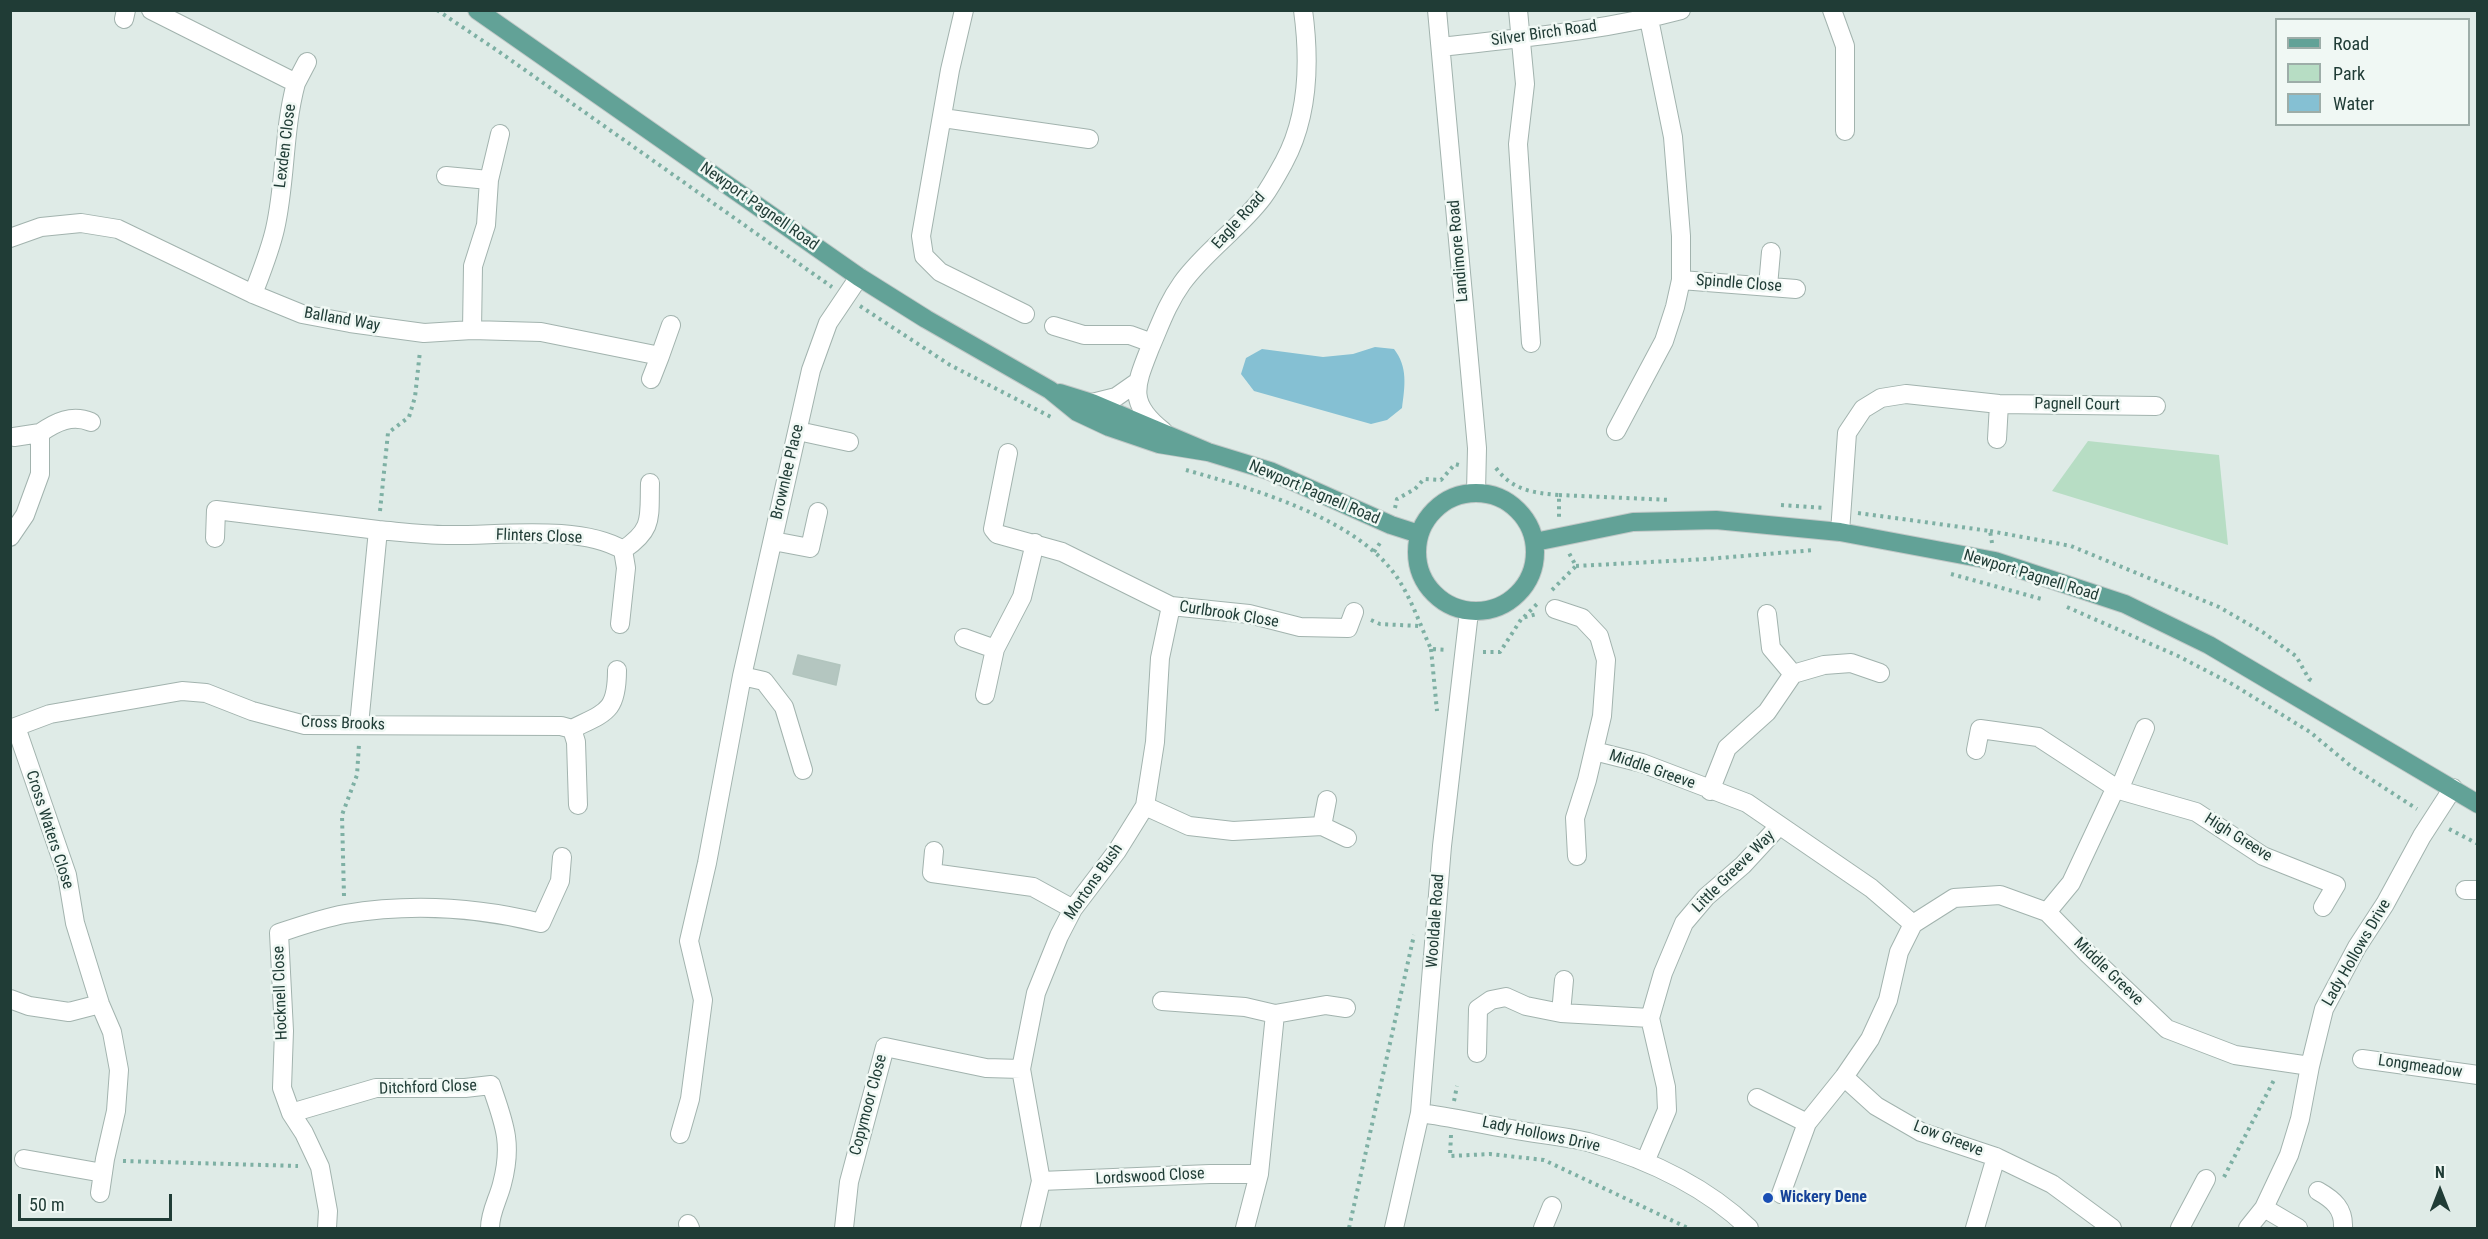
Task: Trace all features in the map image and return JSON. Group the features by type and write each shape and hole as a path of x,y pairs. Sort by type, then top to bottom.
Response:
{"main road":[{"name":"Newport Pagnell Road","path":"477,10 859,277 926,319 1050,390 1077,412 1109,427 1159,444 1208,452 1270,471 1391,525 1419,534"},
{"name":"Newport Pagnell Road","path":"1050,390 1092,403 1163,431 1208,452"},
{"path":"1476,492 1497,496 1515,506 1528,522 1535,542 1535,564 1527,584 1511,600 1492,610 1470,612 1449,605 1432,593 1421,576 1416,555 1419,534 1427,517 1440,504 1457,495 1476,492"},
{"name":"Newport Pagnell Road","path":"1535,542 1633,522 1704,520 1840,532 1995,561 2125,604 2209,645 2478,804"}],"street":[{"name":"Lexden Close","path":"151,10 296,83 290,107 275,227 253,294"},
{"path":"964,10 950,70 921,236 924,256 940,272 1025,314"},
{"name":"Eagle Road","path":"1136,383 1165,309 1184,281 1263,197 1285,160 1300,120 1306,84 1307,42 1303,10"},
{"name":"Landimore Road","path":"1437,10 1477,447 1476,492"},
{"path":"1518,10 1525,84 1518,144 1531,343"},
{"name":"Silver Birch Road","path":"1441,46 1521,38 1649,19 1681,10"},
{"path":"1832,10 1845,46 1845,131"},
{"path":"1616,431 1664,341 1681,280 1682,236 1673,137 1649,19"},
{"path":"296,83 307,62"},
{"path":"943,118 1089,139"},
{"path":"472,330 473,266 486,225 489,180 500,134"},
{"path":"446,176 489,180"},
{"name":"Balland Way","path":"12,231 81,223 118,229 253,294 302,314 424,333 472,330 541,332 660,356"},
{"path":"1768,286 1771,252"},
{"name":"Brownlee Place","path":"680,1134 690,1099 703,999 689,941 708,862 742,676 811,370 828,323 859,277"},
{"name":"Spindle Close","path":"1681,280 1796,289"},
{"path":"651,379 671,325"},
{"path":"1054,326 1084,335 1130,335 1152,343"},
{"path":"1092,403 1116,397 1136,383 1139,405 1149,420 1163,431"},
{"name":"Pagnell Court","path":"1840,532 1847,433 1863,409 1881,398 1906,394 1999,404 2156,406"},
{"path":"1997,439 1999,404"},
{"path":"14,437 40,434 49,427 70,418 91,422"},
{"path":"798,431 849,442"},
{"path":"10,537 25,515 40,474 40,434"},
{"name":"Curlbrook Close","path":"1008,453 993,529 997,534 1062,552 1172,606 1249,614 1300,627 1348,628 1354,612"},
{"path":"620,624 626,568 623,550 644,534 649,521 650,483"},
{"name":"Flinters Close","path":"215,538 216,510 378,530 445,535 566,534 609,542 623,550"},
{"path":"773,541 810,548 818,512"},
{"path":"359,725 378,530"},
{"path":"985,695 995,649 1022,597 1035,543"},
{"name":"Mortons Bush","path":"1030,1228 1041,1181 1021,1068 1036,993 1059,936 1073,909 1117,851 1145,806 1155,742 1160,658 1172,606"},
{"name":"Middle Greeve","path":"1555,609 1582,618 1599,636 1606,660 1602,716 1587,780 1575,818 1577,856"},
{"name":"Wooldale Road","path":"1394,1228 1420,1113 1442,846 1470,612"},
{"path":"1767,614 1771,648 1793,674 1824,665 1851,663 1880,673"},
{"path":"964,638 995,649"},
{"path":"578,805 576,742 572,729 604,712 613,704 617,689 617,670"},
{"name":"Middle Greeve","path":"1710,791 1726,748 1767,712 1793,674"},
{"path":"742,676 764,681 784,707 803,770"},
{"name":"Cross Brooks","path":"13,728 50,714 182,691 206,693 252,711 305,724 561,726 572,729"},
{"name":"Cross Waters Close","path":"13,728 67,875 75,923 100,1004 112,1032 119,1070 116,1111 100,1193"},
{"path":"2047,912 2071,883 2145,728"},
{"name":"High Greeve","path":"1977,750 1980,729 2038,737 2117,790 2196,812 2263,856 2336,885 2323,907"},
{"name":"Middle Greeve","path":"1594,751 1642,763 1747,804 1871,888 1913,924 1954,898 2000,895 2047,912 2167,1029 2235,1055 2310,1066"},
{"name":"Lady Hollows Drive","path":"2248,1228 2264,1208 2289,1155 2300,1119 2324,1009 2357,947 2453,788"},
{"path":"1322,826 1327,800"},
{"path":"1145,806 1189,826 1233,831 1322,826 1347,838"},
{"name":"Little Greeve Way","path":"1645,1162 1667,1110 1666,1087 1650,1018 1663,973 1684,923 1706,897 1743,865 1778,827"},
{"path":"934,851 932,873 1033,887 1073,909"},
{"name":"Hocknell Close","path":"327,1228 328,1211 320,1167 304,1133 291,1113 282,1088 284,1031 279,933 344,914 393,909 447,907 500,913 541,923 560,881 562,857"},
{"path":"1780,1194 1807,1123 1844,1077 1870,1039 1888,1000 1899,952 1913,924"},
{"path":"1562,1013 1564,980"},
{"path":"1477,1053 1478,1010 1491,1000 1506,998 1526,1006 1562,1013 1650,1018"},
{"path":"10,999 29,1006 69,1011 100,1004"},
{"path":"1162,1001 1245,1007 1275,1014 1326,1005 1346,1008"},
{"path":"1245,1228 1259,1174 1275,1014"},
{"name":"Copymoor Close","path":"844,1228 849,1182 885,1047 986,1068 1021,1068"},
{"name":"Longmeadow","path":"2362,1059 2478,1075"},
{"name":"Low Greeve","path":"1844,1077 1876,1106 1921,1132 1996,1157 2052,1184 2109,1228"},
{"name":"Ditchford Close","path":"291,1113 376,1088 465,1088 491,1085 509,1148 502,1185 490,1215 490,1228"},
{"path":"1757,1098 1807,1123"},
{"name":"Lady Hollows Drive","path":"1420,1113 1586,1142 1645,1162 1693,1185 1733,1213 1749,1228"},
{"name":"Low Greeve","path":"1975,1228 1996,1157"},
{"path":"24,1160 104,1166"},
{"name":"Lordswood Close","path":"1041,1181 1259,1174"},
{"path":"2180,1228 2213,1182"},
{"path":"2318,1191 2335,1201 2343,1218 2343,1228"},
{"path":"1543,1228 1552,1206"},
{"path":"2264,1208 2298,1228"}],"path":[{"path":"378,530 388,434 409,417 415,397 419,353 424,333"},
{"path":"1374,552 1391,525 1397,499 1415,489 1424,479 1441,480 1455,464 1476,466 1493,463 1503,478 1520,489 1534,494 1559,495 1560,536 1576,566"},
{"path":"1990,531 2071,546 2219,607 2264,633 2296,656 2309,679 2319,685"},
{"path":"1522,618 1576,566 1707,559 1827,549"},
{"path":"1944,572 2051,602"},
{"path":"2061,604 2178,656 2232,684 2310,732 2352,767 2463,838 2478,844"},
{"path":"1354,612 1380,624 1420,626"},
{"path":"344,914 342,815 357,775 359,725"},
{"path":"1349,1228 1415,930"},
{"path":"2213,1182 2283,1062"},
{"path":"1457,1086 1452,1117 1450,1156 1490,1154 1544,1160 1688,1228"},
{"path":"104,1166 139,1163 320,1167"}],"green space":[{"path":"2088,441 2219,455 2228,545 2052,491"}],"water":[{"path":"1375,347 1394,349 1402,363 1404,384 1402,408 1387,420 1371,424 1254,391 1241,374 1246,358 1262,349 1323,357 1353,354"}],"building":[{"path":"798,655 840,665 836,685 793,674"}],"place":[{"name":"Wickery Dene","path":"1768,1198"}]}
